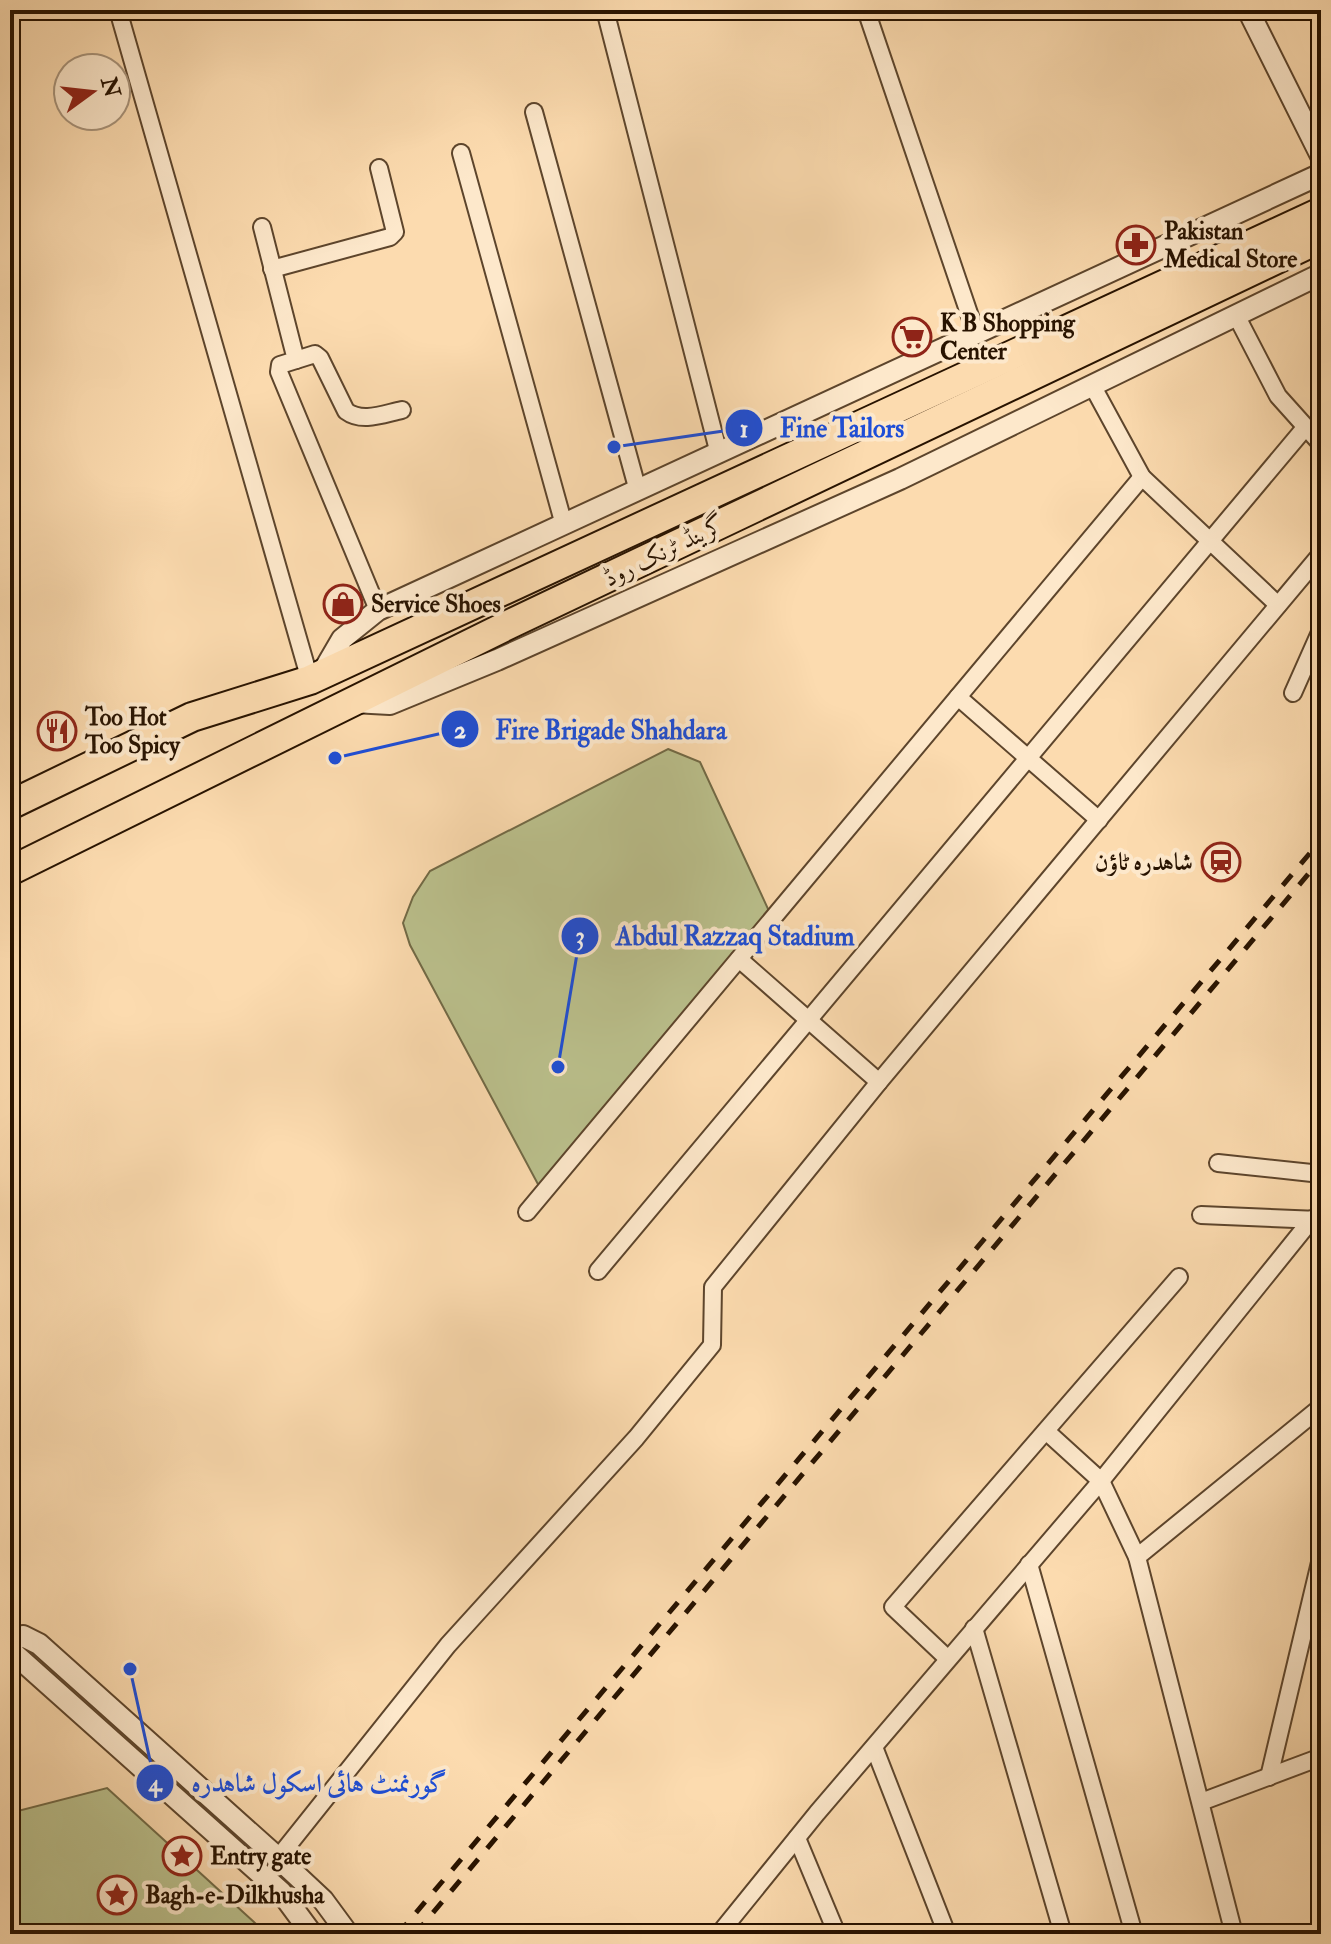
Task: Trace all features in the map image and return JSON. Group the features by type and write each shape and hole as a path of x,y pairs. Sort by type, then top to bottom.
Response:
{"highway":[{"name":"گرینڈ ٹرنک روڈ","path":"10,805 192,717 316,677 1321,212"},
{"name":"گرینڈ ٹرنک روڈ","path":"10,871 353,702 1321,238"}],"street":[{"path":"118,10 316,677"},
{"path":"605,10 719,454"},
{"path":"866,10 976,334"},
{"path":"1248,10 1321,156"},
{"path":"534,112 638,491"},
{"path":"461,153 564,525"},
{"path":"272,269 390,237 395,232 379,168"},
{"path":"316,677 342,639 378,610 1321,174"},
{"path":"262,227 296,360"},
{"path":"353,702 390,704 497,660 900,479 1321,274"},
{"path":"1236,315 1278,396 1304,429 1321,444"},
{"path":"378,610 279,372 280,365 315,354 320,358 346,411 353,416 366,418 402,410"},
{"path":"1092,385 1142,477 1278,605"},
{"path":"598,1271 1304,429"},
{"path":"527,1212 1142,477"},
{"path":"278,1858 448,1645 636,1438 712,1345 713,1287 879,1082 1321,554"},
{"path":"1293,693 1321,630"},
{"path":"958,697 1099,820"},
{"path":"739,959 879,1082"},
{"path":"1218,1163 1321,1174"},
{"path":"1201,1215 1316,1220"},
{"path":"719,1934 1101,1481 1316,1220"},
{"path":"948,1659 893,1607 1179,1277"},
{"path":"1137,1557 1321,1407"},
{"path":"1046,1431 1101,1481 1137,1557 1234,1934"},
{"path":"1269,1777 1321,1558"},
{"path":"1029,1564 1134,1934"},
{"path":"974,1628 1063,1934"},
{"path":"10,1642 23,1636 39,1644 323,1900 348,1934"},
{"path":"10,1650 281,1892 312,1934"},
{"path":"874,1747 947,1934"},
{"path":"1201,1802 1321,1757"},
{"path":"797,1838 837,1934"},
{"path":"734,1916 742,1934"}],"green space":[{"path":"668,749 700,762 769,911 540,1188 410,945 403,923 413,897 430,871"},
{"name":"Bagh-e-Dilkhusha","path":"107,1788 267,1934 10,1934 10,1813"}],"railway":[{"path":"398,1934 1321,840"},
{"path":"415,1934 1321,859"}],"place":[{"name":"Pakistan Medical Store","path":"1136,245"},
{"name":"K B Shopping Center","path":"912,337"},
{"name":"Fine Tailors","path":"614,447"},
{"name":"Service Shoes","path":"343,604"},
{"name":"Too Hot Too Spicy","path":"57,731"},
{"name":"Fire Brigade Shahdara","path":"335,758"},
{"name":"شاہدرہ ٹاؤن","path":"1221,862"},
{"name":"Abdul Razzaq Stadium","path":"558,1067"},
{"name":"گورنمنٹ ہائی اسکول شاہدرہ","path":"130,1669"},
{"name":"Entry gate","path":"182,1856"},
{"name":"Bagh-e-Dilkhusha","path":"117,1895"}]}
